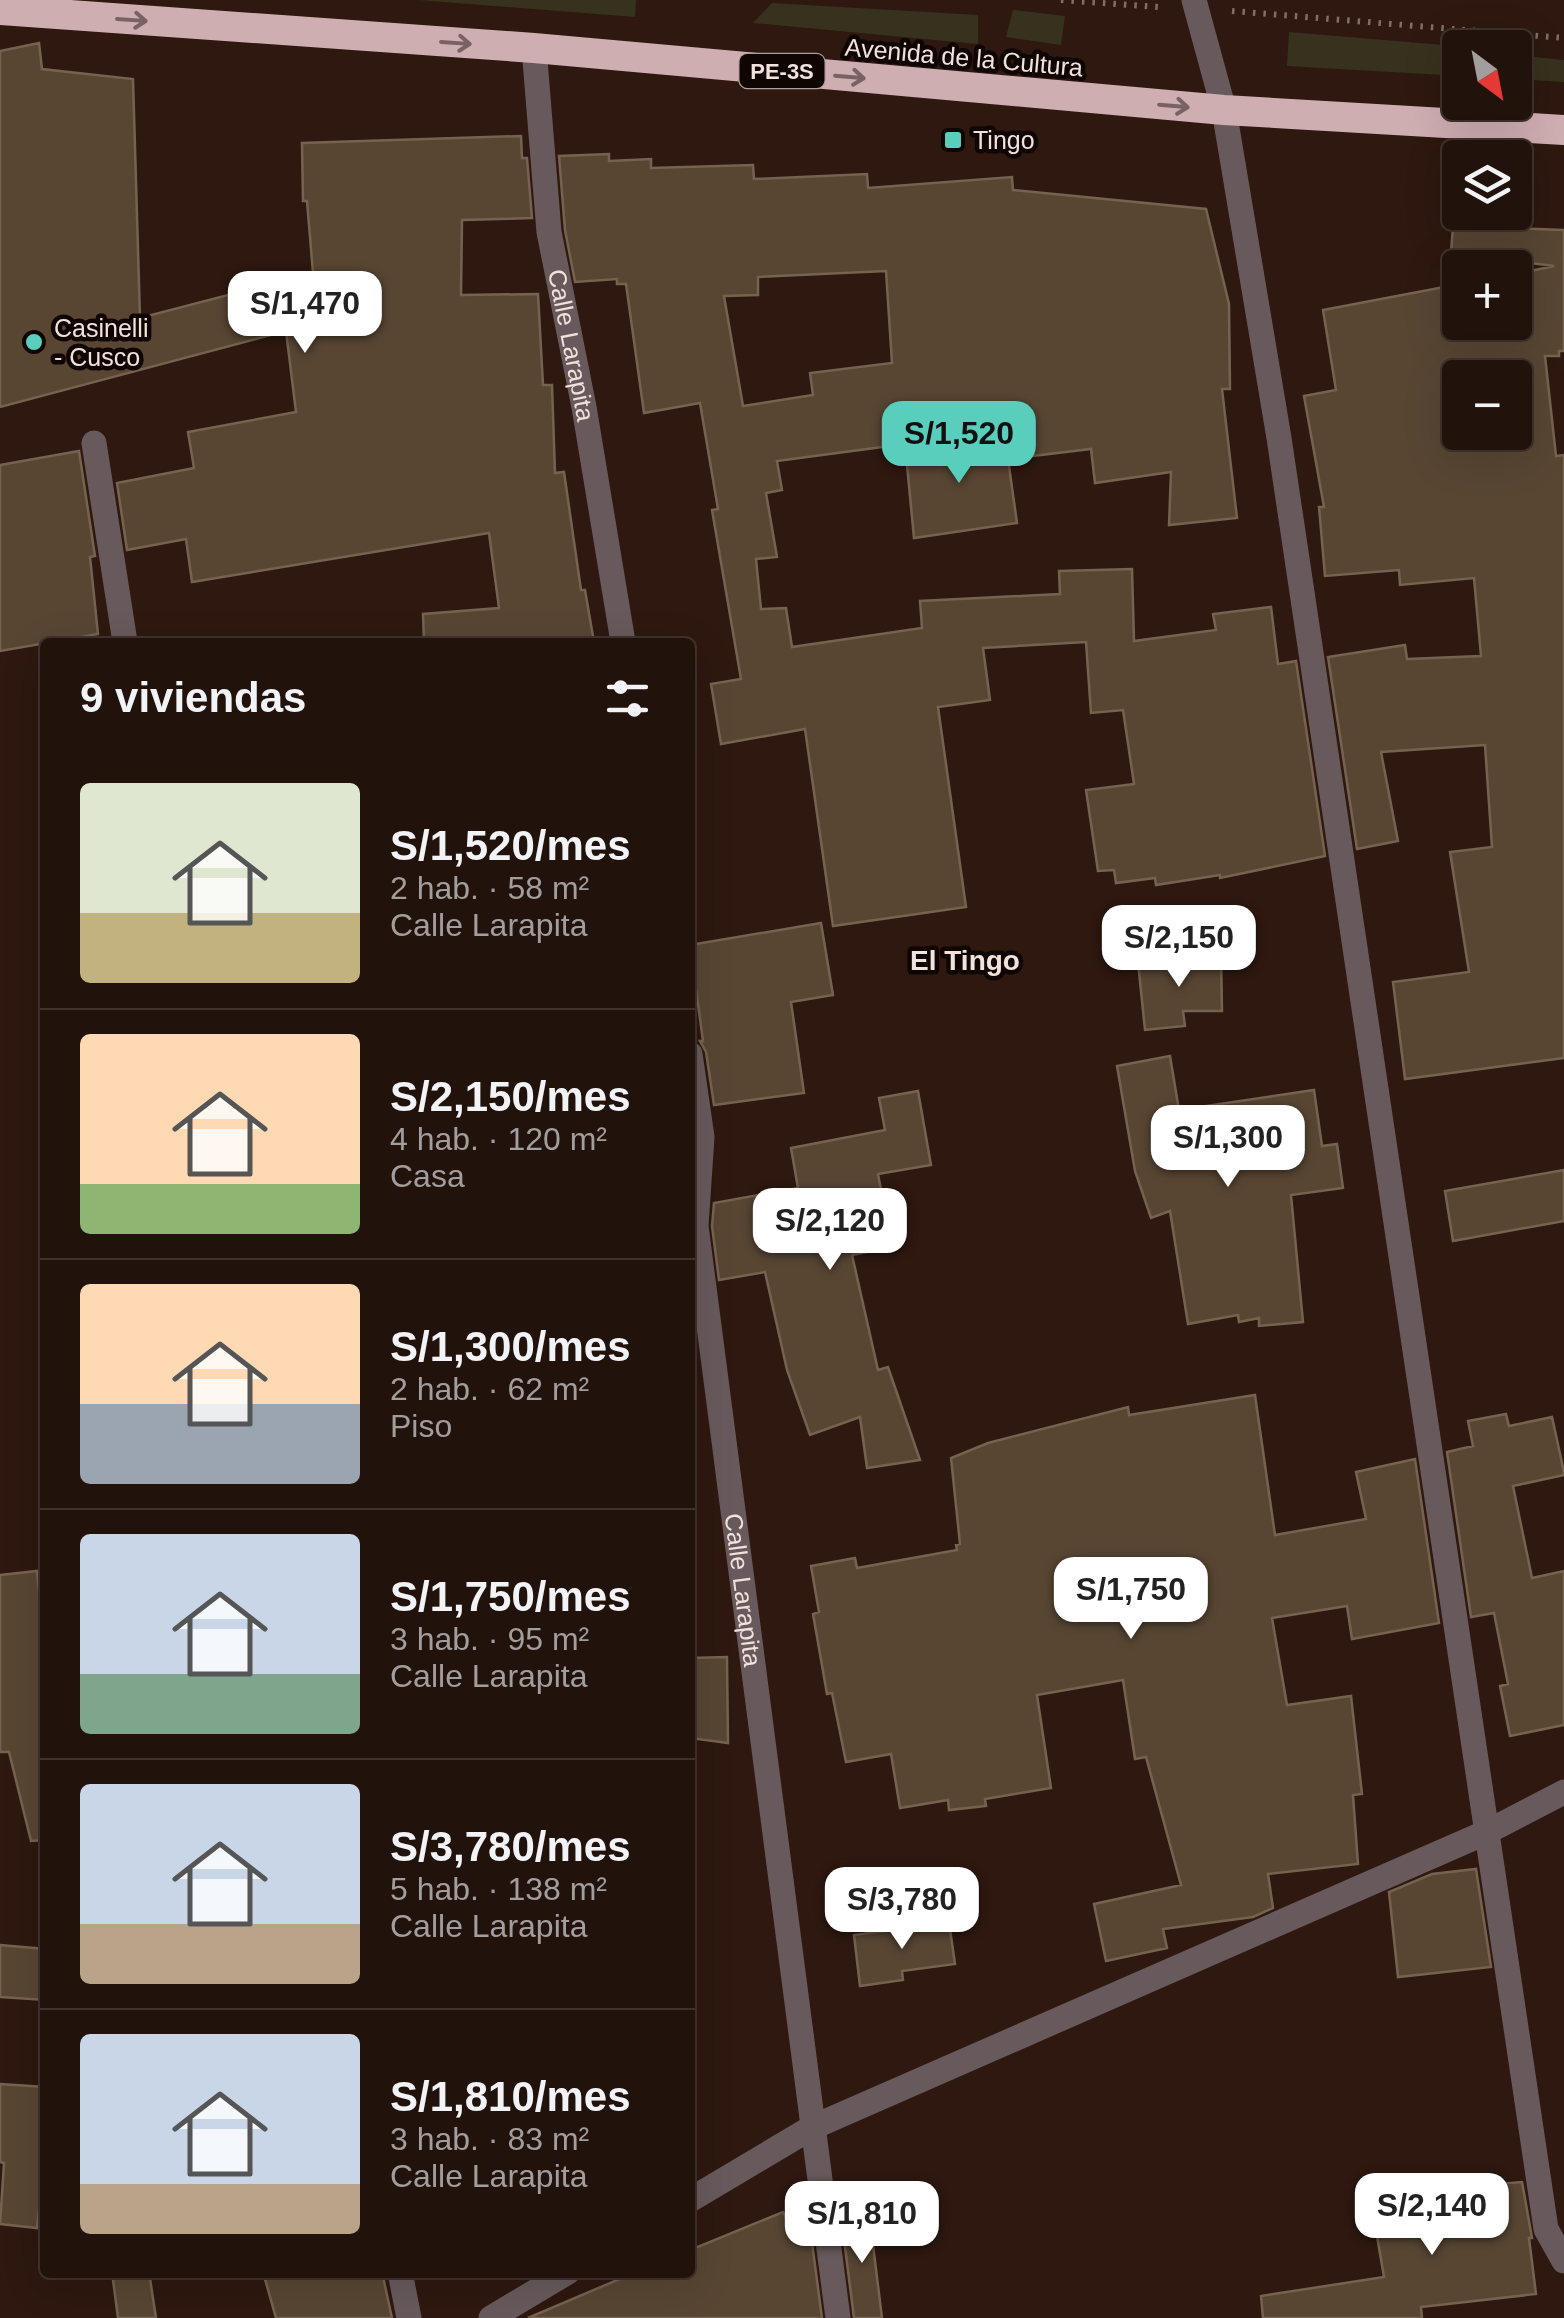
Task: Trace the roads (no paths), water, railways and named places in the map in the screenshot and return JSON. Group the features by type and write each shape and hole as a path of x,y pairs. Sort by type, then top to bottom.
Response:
{"highway":[{"name":"Avenida de la Cultura","path":"0,10 534,48 1224,110 1564,130"}],"street":[{"path":"1195,5 1224,110 1282,458 1546,2229 1564,2261"},
{"name":"Calle Larapita","path":"534,48 548,232 584,407 622,638"},
{"path":"94,442 123,638"},
{"name":"Calle Larapita","path":"695,1089 702,1137 696,1226 838,2318"},
{"path":"695,2197 811,2128 1486,1832 1564,1792"},
{"path":"401,2278 409,2318"},
{"path":"492,2318 558,2278"}],"place":[{"name":"Tingo","path":"953,140"},
{"name":"Casinelli - Cusco","path":"34,342"}],"district":[{"name":"El Tingo","path":"965,960"}]}
